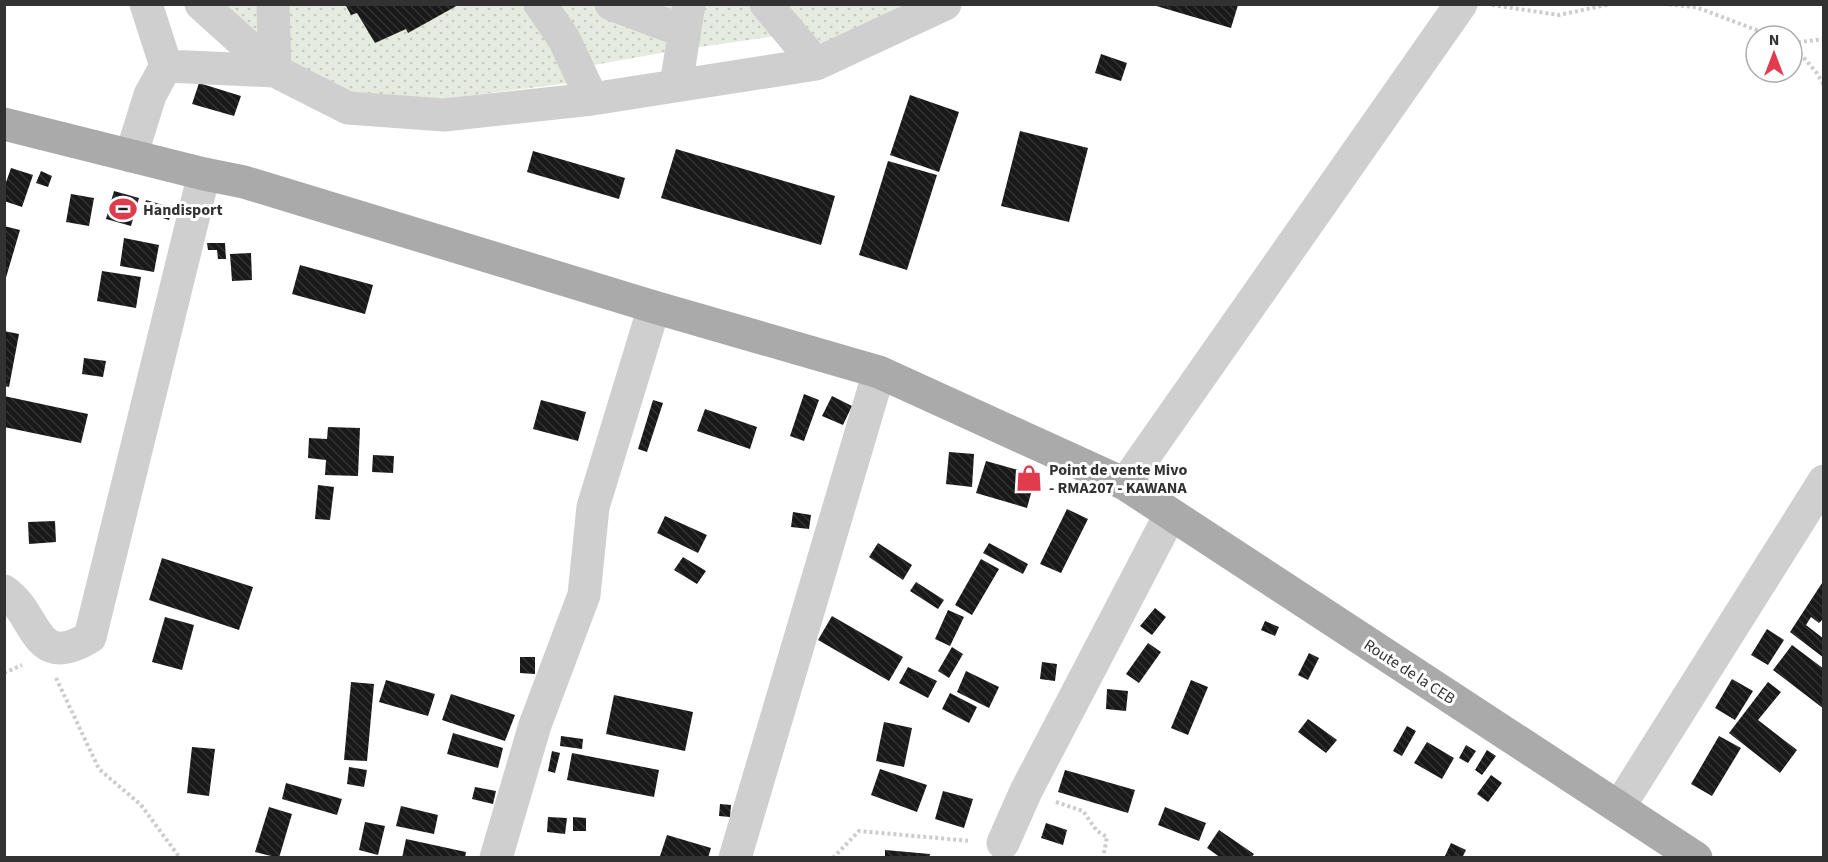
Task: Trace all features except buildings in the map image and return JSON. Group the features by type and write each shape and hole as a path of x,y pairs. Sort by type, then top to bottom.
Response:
{"main road":[{"name":"Route de la CEB","path":"4,124 244,182 654,307 879,372 1125,484 1696,858"}],"street":[{"path":"132,156 150,95 166,66 146,4"},
{"path":"273,4 275,71"},
{"path":"540,4 564,39 592,99"},
{"path":"611,4 686,18 676,85"},
{"path":"766,4 816,64"},
{"path":"209,6 275,71 348,108 444,115 592,99 816,64 945,4"},
{"path":"1125,484 1461,4"},
{"path":"166,66 275,71"},
{"path":"4,591 14,597 47,645 58,649 75,647 90,638 204,174"},
{"path":"496,858 535,725 584,595 593,507 654,307"},
{"path":"735,858 879,372"},
{"path":"1619,807 1824,481"},
{"path":"1003,843 1026,791 1170,515"}],"path":[{"path":"1491,4 1559,15 1611,4"},
{"path":"1663,4 1696,8 1744,26"},
{"path":"1804,42 1824,39"},
{"path":"1804,58 1824,85"},
{"path":"58,649 45,656 99,769 141,805 180,858"},
{"path":"1026,791 1083,811 1097,831 1107,837 1103,858"},
{"path":"833,858 859,831 1003,843"}],"shaded area":[{"path":"218,5 680,5 672,51 594,65 578,82 443,99 331,89 289,65"},
{"path":"696,5 758,5 783,35 686,49"},
{"path":"770,5 910,5 829,44 817,43"}],"place":[{"name":"Handisport","path":"123,209"},
{"name":"Point de vente Mivo - RMA207 - KAWANA","path":"1029,478"}]}
